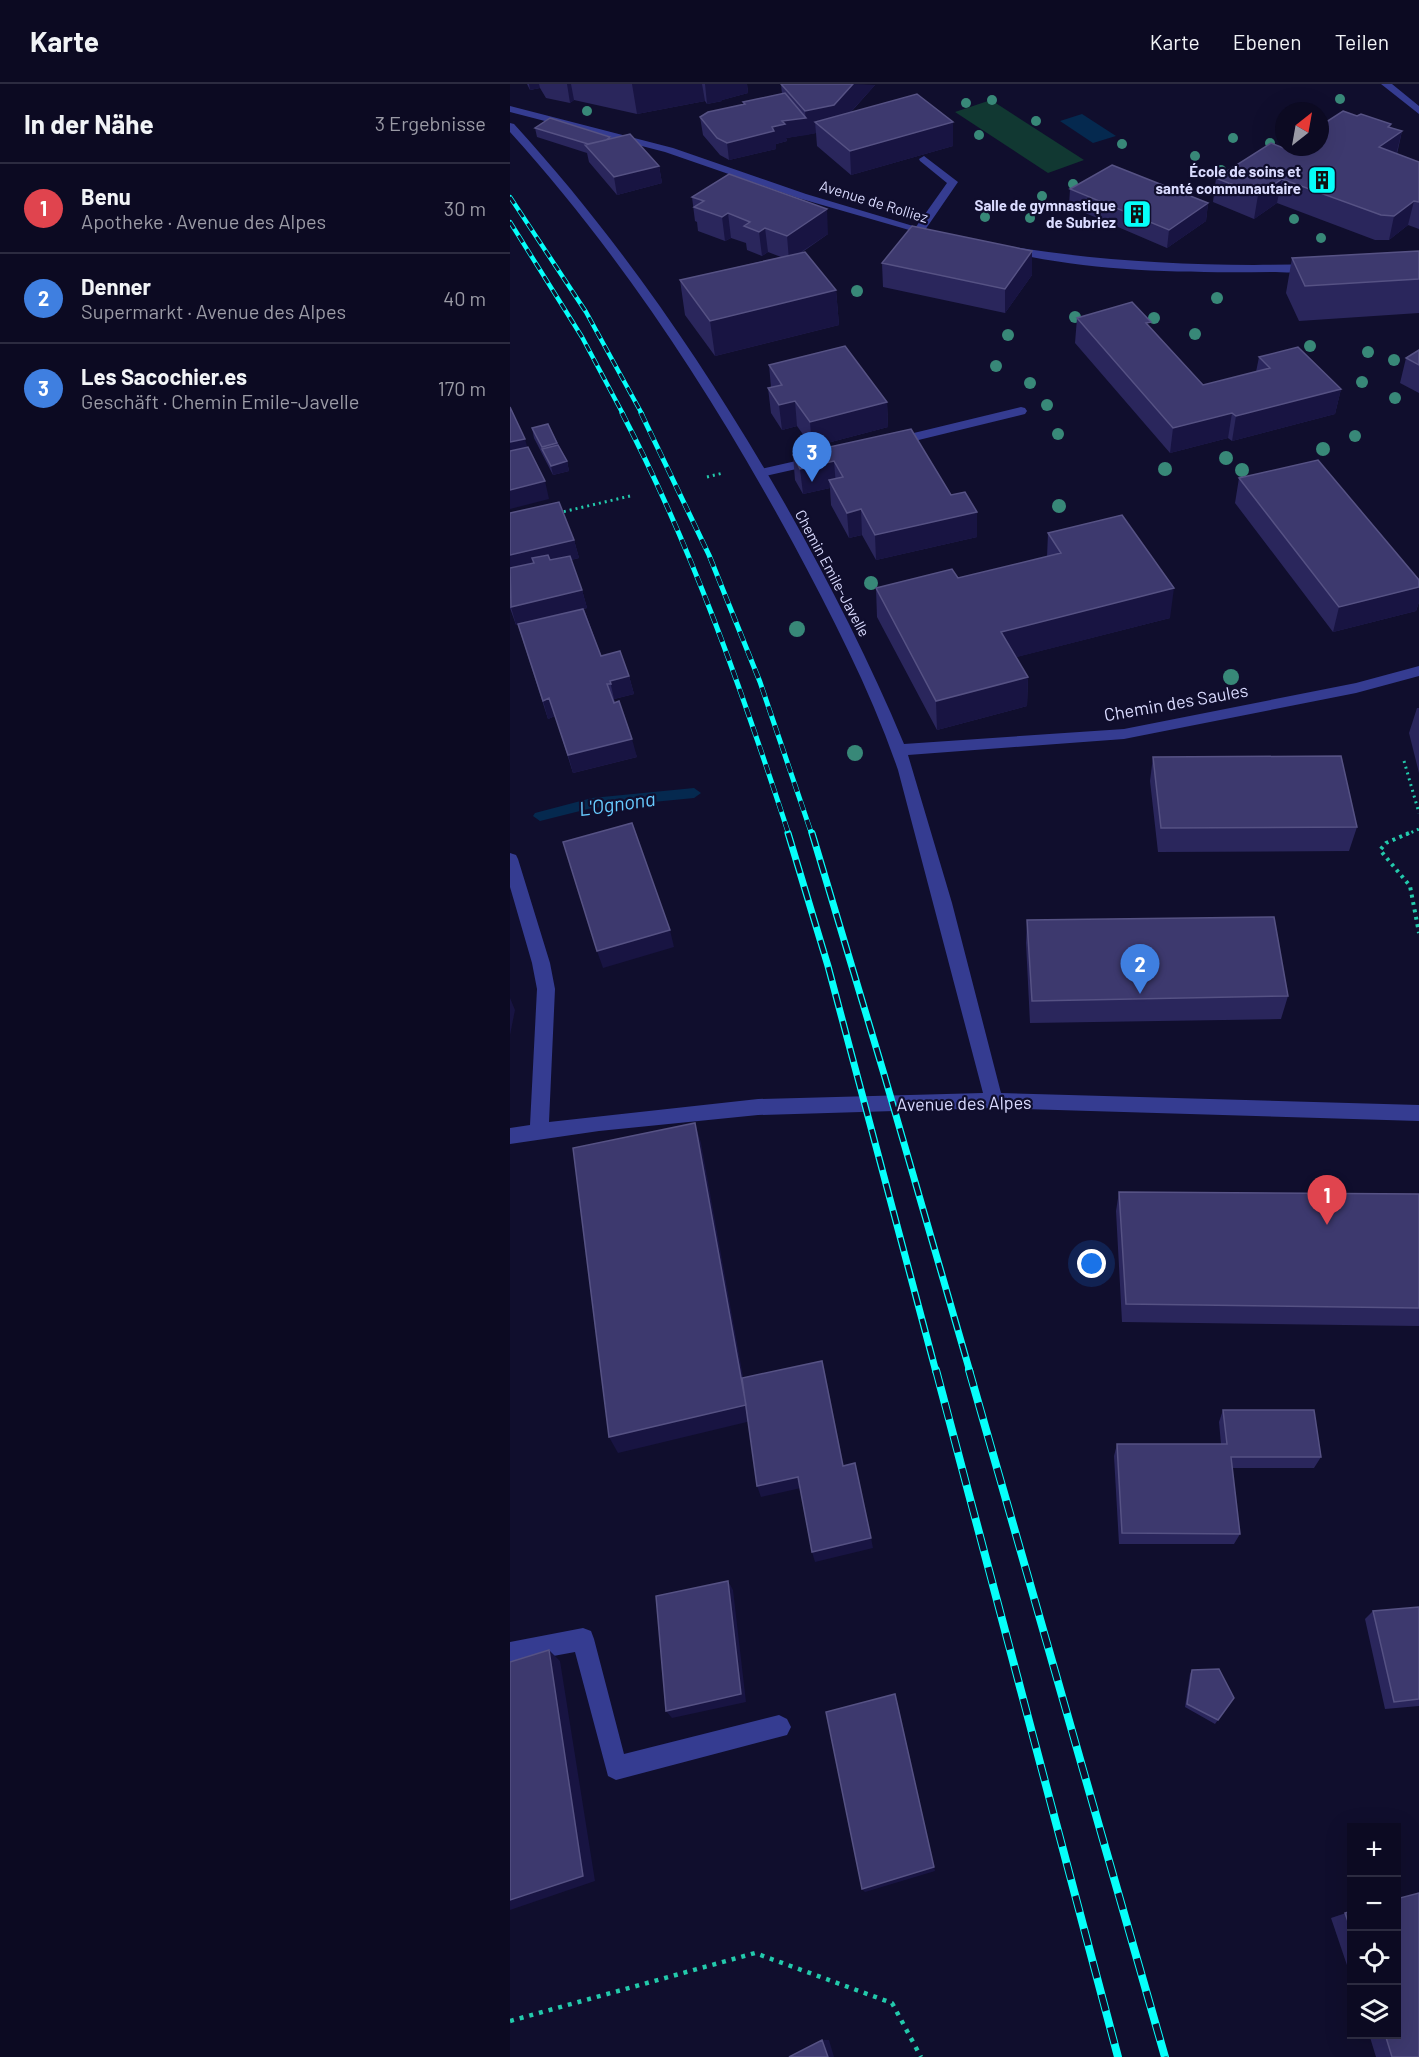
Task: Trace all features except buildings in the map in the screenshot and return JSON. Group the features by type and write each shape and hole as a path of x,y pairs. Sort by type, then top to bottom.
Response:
{"street":[{"path":"1386,84 1417,108"},
{"name":"Avenue de Rolliez","path":"510,109 669,150 802,195 950,238"},
{"name":"Chemin Emile-Javelle","path":"510,126 534,151 594,224 666,319 761,473 845,626 900,750 945,906 994,1100"},
{"path":"920,231 953,182 924,159"},
{"path":"993,246 1085,261 1236,271 1328,266"},
{"path":"886,444 1021,411"},
{"path":"761,473 829,457"},
{"name":"Chemin des Saules","path":"900,750 1124,734 1356,688 1419,671"},
{"path":"510,859 541,963 546,989 539,1132"},
{"name":"Avenue des Alpes","path":"510,1136 599,1123 758,1107 994,1100 1419,1113"},
{"path":"510,1653 583,1639 616,1768 779,1727"}],"path":[{"path":"554,514 630,496"},
{"path":"1404,761 1419,813"},
{"path":"1419,829 1386,843 1380,850 1410,886 1419,933"},
{"path":"510,2020 755,1953 892,2003 921,2057"}],"green space":[{"path":"991,100 1084,160 1048,173 955,112"}],"water":[{"path":"1082,114 1116,136 1093,143 1060,121"}],"waterway":[{"name":"L'Ognona","path":"540,816 592,803 694,793"}],"railway":[{"path":"510,197 586,312 642,414"},
{"path":"510,222 582,337 623,414"},
{"path":"622,413 671,515 714,620 789,835"},
{"path":"641,413 709,555 760,682 812,835"},
{"path":"788,833 828,966 936,1372"},
{"path":"812,833 970,1372"},
{"path":"936,1370 1118,2057"},
{"path":"969,1370 1165,2057"}],"place":[{"name":"École de soins et santé communautaire","path":"1322,180"},
{"name":"Salle de gymnastique de Subriez","path":"1137,214"},
{"name":"Les Sacochier.es","path":"812,482"},
{"name":"Denner","path":"1140,994"},
{"name":"Benu","path":"1327,1225"}]}
